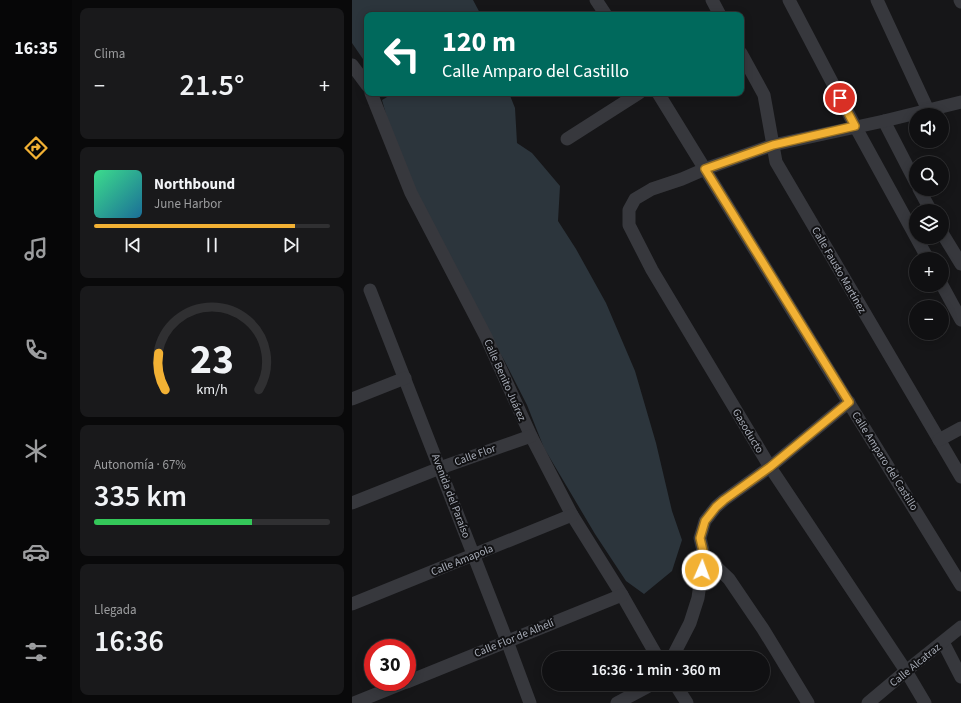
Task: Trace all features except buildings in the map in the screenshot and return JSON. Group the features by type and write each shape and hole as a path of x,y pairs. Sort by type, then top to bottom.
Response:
{"street":[{"path":"596,0 603,12"},
{"path":"712,0 718,12"},
{"path":"788,0 924,252"},
{"path":"876,0 927,108"},
{"name":"Calle Fausto Martínez","path":"744,58 764,95 776,162 961,477"},
{"path":"352,65 364,81"},
{"name":"Calle Benito Juárez","path":"372,96 411,193 486,337 531,436 572,515 622,595 654,651"},
{"path":"567,139 634,96"},
{"name":"Calle Amparo del Castillo","path":"660,96 961,585"},
{"path":"939,108 960,104"},
{"path":"705,169 773,145 909,115"},
{"path":"884,121 909,169"},
{"name":"Gasoducto","path":"705,169 682,179 652,188 635,199 629,210 628,224 652,270 770,467 926,703"},
{"path":"949,244 961,264"},
{"name":"Avenida del Paraíso","path":"370,290 474,555 530,703"},
{"path":"946,292 961,320"},
{"path":"352,399 405,378"},
{"path":"676,651 690,623 698,598 704,555 700,538 705,521 716,507 724,500 770,467 849,402"},
{"path":"939,440 961,428"},
{"name":"Calle Flor","path":"352,502 440,468 531,436"},
{"name":"Calle Amapola","path":"352,604 572,515"},
{"path":"704,555 728,579 763,629 808,703"},
{"name":"Calle Flor de Alhelí","path":"416,678 622,595"},
{"name":"Calle Alcatraz","path":"868,703 961,627"},
{"path":"943,642 961,677"},
{"name":"Calle Flor de Alhelí","path":"354,703 384,691"},
{"path":"617,703 640,691"},
{"path":"679,691 687,703"}],"shaded area":[{"path":"352,0 473,0 479,12 364,12 364,61 352,43"},
{"path":"389,96 510,96 515,108 517,143 532,153 560,186 558,221 576,249 606,303 635,371 656,443 672,511 682,540 672,571 644,594 626,581 595,534 544,448 527,405 504,360 428,230 398,157 382,100"}],"route":[{"path":"702,570 704,555 700,538 705,521 716,507 770,467 849,402 705,169 773,145 855,126 840,98"}]}
